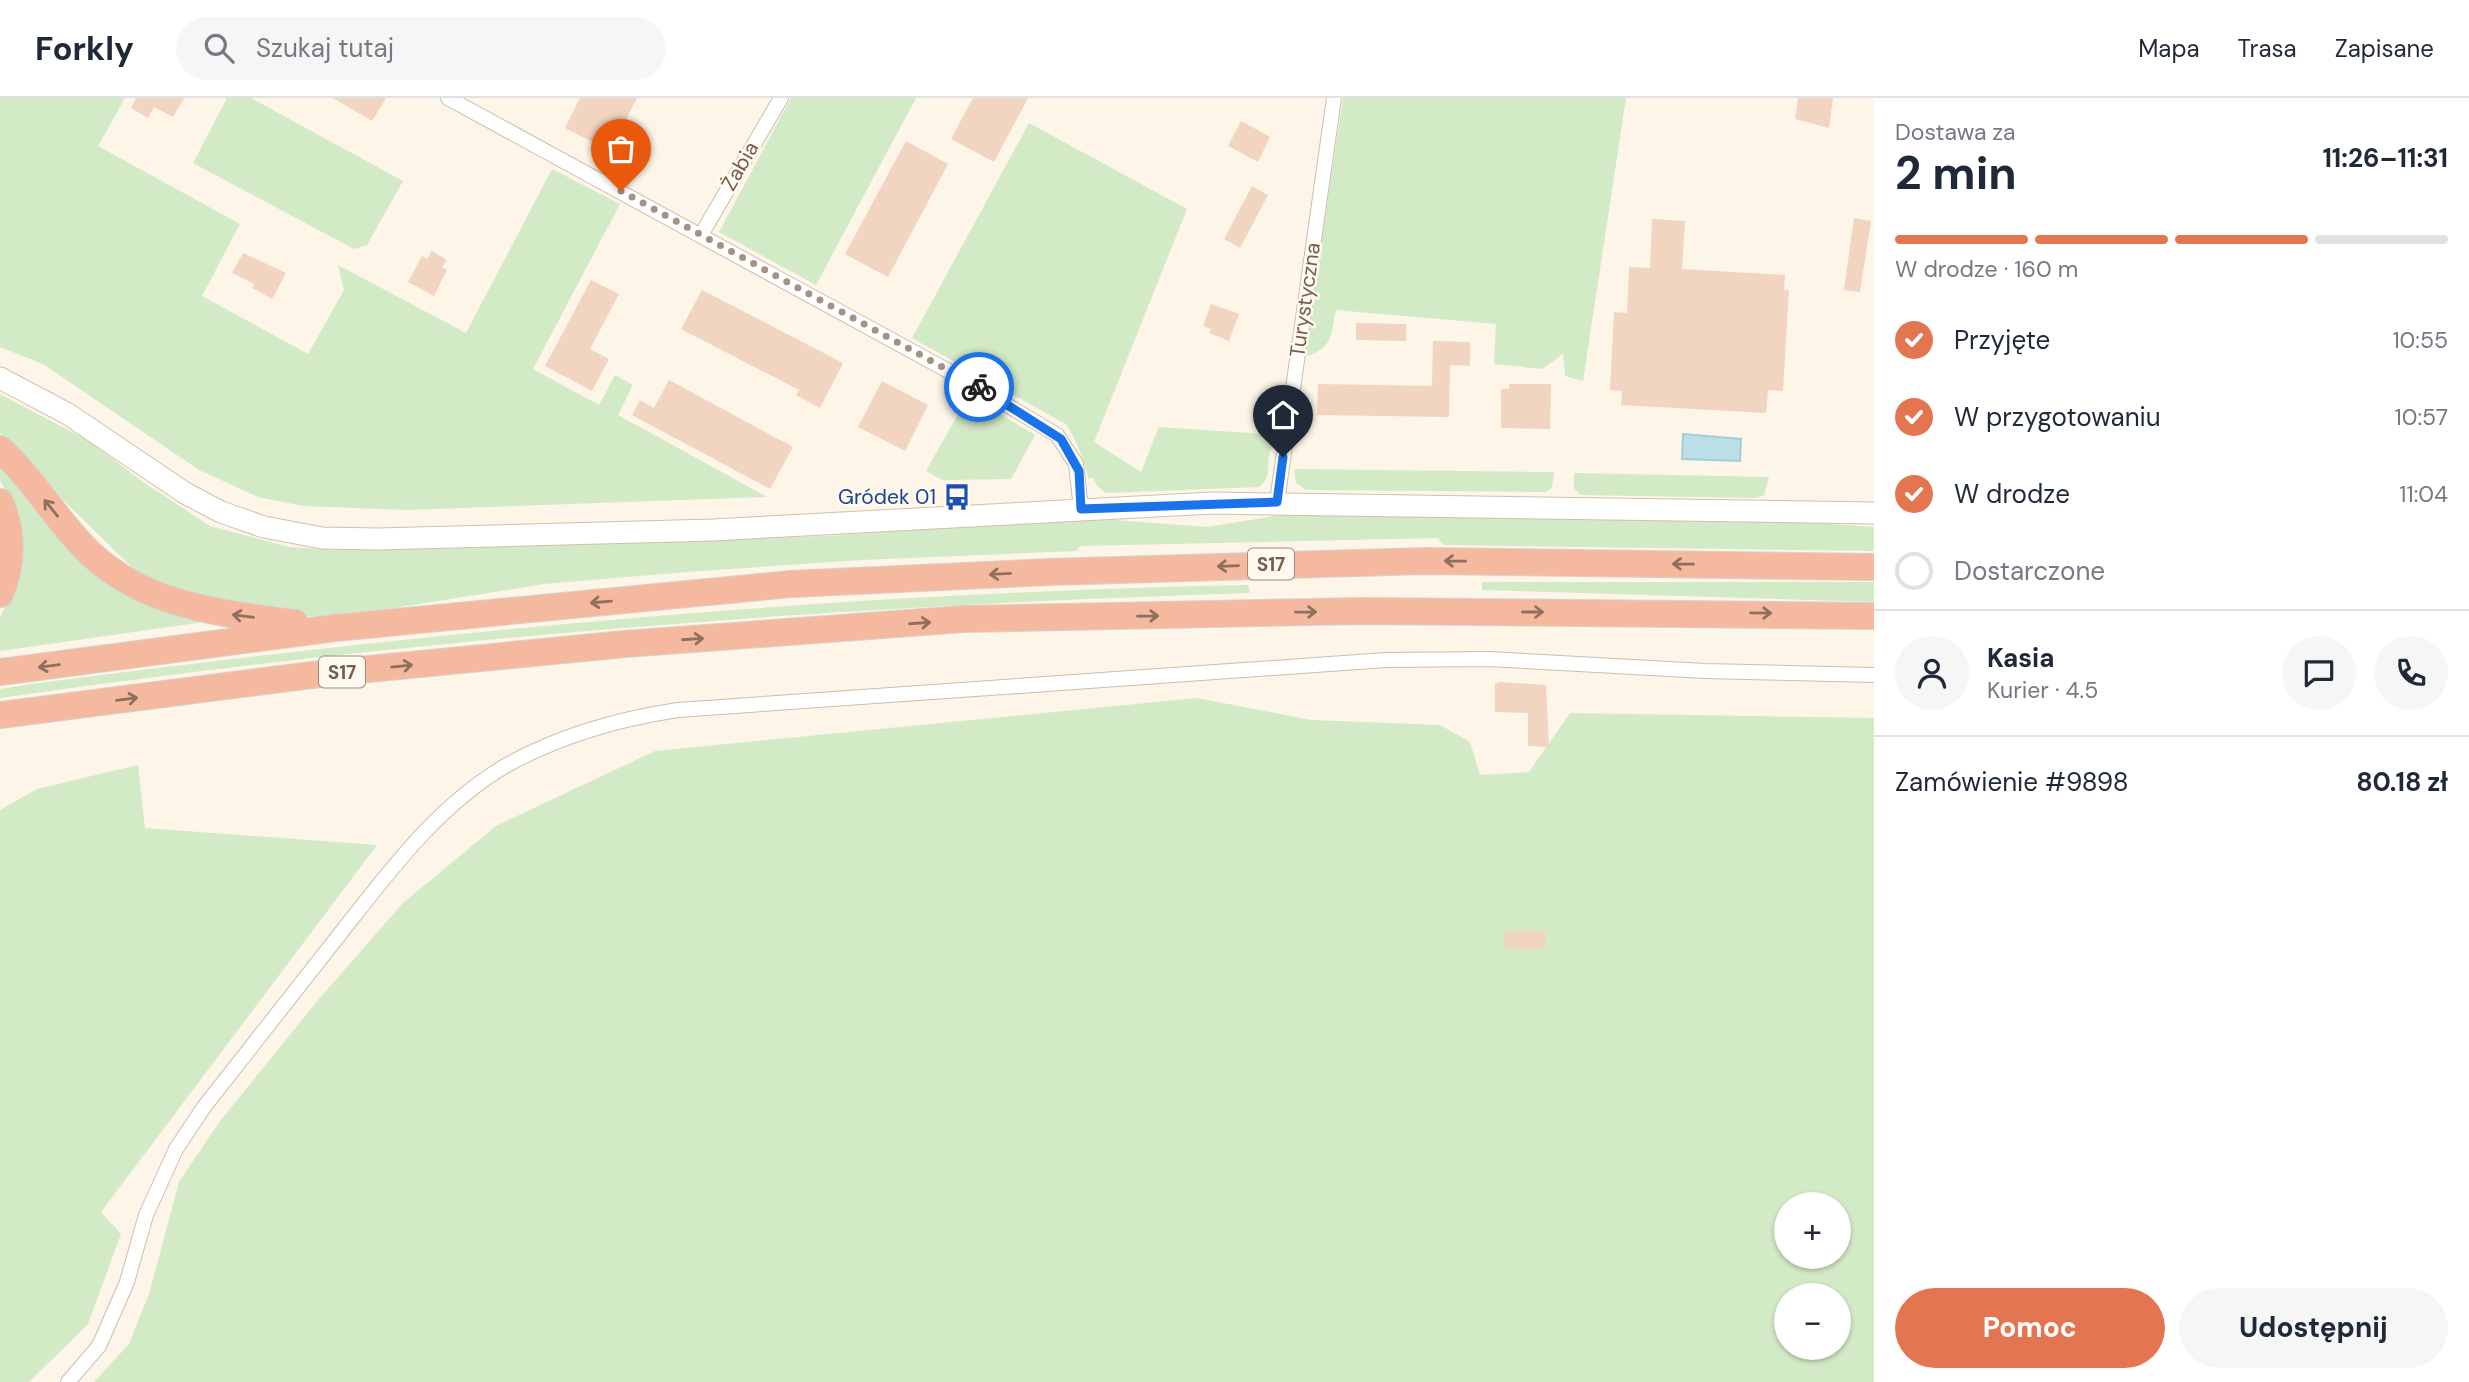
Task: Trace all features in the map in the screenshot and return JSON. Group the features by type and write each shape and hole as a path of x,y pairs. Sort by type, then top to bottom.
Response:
{"highway":[{"path":"0,449 81,544 128,582 165,599 212,612 335,628"},
{"path":"0,502 10,545 10,564 0,594"},
{"name":"S17","path":"0,672 335,628 790,584 1049,572 1426,561 1874,566"},
{"name":"S17","path":"0,715 423,664 625,644 964,620 1363,611 1874,616"},
{"path":"0,734 60,708"}],"street":[{"path":"448,98 975,385 1057,435 1076,464 1081,509"},
{"name":"Żabia","path":"701,235 781,98"},
{"name":"Turystyczna","path":"1277,502 1334,98"},
{"path":"0,378 68,414 185,493 221,512 264,527 322,537 368,539 713,530 1081,509 1277,502 1874,513"},
{"path":"68,1382 99,1346 127,1282 146,1215 176,1149 204,1107 410,846 459,800 506,766 566,737 624,718 678,710 1386,660 1488,659 1704,671 1874,674"}],"green space":[{"path":"0,98 125,98 98,146 240,224 202,296 308,354 344,290 338,265 466,333 552,169 620,204 533,369 599,405 615,375 633,385 618,415 767,497 407,510 303,506 258,497 199,470 43,364 0,347"},
{"path":"227,98 251,98 403,181 367,245 354,249 193,163"},
{"path":"791,98 916,98 816,285 719,232"},
{"path":"1343,98 1626,98 1583,381 1565,376 1563,354 1542,369 1494,364 1496,324 1336,310 1326,345 1304,357"},
{"path":"1029,123 1187,209 1094,442 1141,472 1159,427 1279,435 1269,455 1268,475 1259,487 1106,493 1097,486 1093,477 1089,479 1078,446 1067,425 912,338"},
{"path":"0,394 89,441 143,482 210,526 289,547 344,550 826,536 1113,516 1115,520 1207,527 1281,515 1284,510 1819,523 1874,527 1874,551 1443,545 1438,538 1080,546 1077,551 861,560 544,584 338,617 269,616 201,597 140,575 62,499 0,433"},
{"path":"966,400 983,404 1035,435 1011,479 942,480 926,471"},
{"path":"0,464 34,501 204,622 0,651 0,617 19,578 10,497 0,481"},
{"path":"1294,469 1554,472 1552,488 1546,492 1306,490 1296,483"},
{"path":"1574,473 1769,477 1764,495 1756,498 1580,495 1574,488"},
{"path":"1482,582 1874,582 1874,602 1482,590"},
{"path":"1248,585 1250,593 936,606 467,642 311,658 0,698 0,689 31,684 486,631 943,596"},
{"path":"1197,698 1311,720 1440,725 1470,742 1480,775 1529,772 1570,713 1874,718 1874,1382 94,1382 129,1344 149,1294 179,1182 220,1121 319,999 403,903 496,826 655,751"},
{"path":"138,765 145,828 377,845 101,1212 121,1234 88,1324 29,1382 0,1382 0,810 37,789"}],"water":[{"path":"1683,434 1741,439 1740,461 1682,459"}],"building":[{"path":"136,98 184,98 173,117 154,107 148,118 131,108"},
{"path":"333,98 386,98 372,121"},
{"path":"580,98 637,98 623,125 614,120 600,146 565,128"},
{"path":"973,98 1028,98 994,162 951,139"},
{"path":"1798,98 1833,98 1829,128 1795,119"},
{"path":"1241,121 1270,137 1258,162 1228,146"},
{"path":"906,141 948,164 888,277 845,254"},
{"path":"1252,186 1268,195 1240,248 1224,239"},
{"path":"1854,218 1871,221 1860,292 1844,290"},
{"path":"1652,219 1685,221 1682,269 1785,275 1784,290 1789,290 1783,391 1768,390 1766,413 1621,405 1622,391 1610,390 1614,312 1627,313 1629,267 1650,268"},
{"path":"432,251 447,260 442,267 447,270 434,296 408,282 422,256 427,259"},
{"path":"243,253 286,273 272,299 252,288 254,284 232,273"},
{"path":"591,280 619,294 590,349 609,359 592,391 545,366"},
{"path":"702,290 843,363 820,408 796,395 799,390 681,329"},
{"path":"1211,304 1239,314 1229,341 1209,333 1211,329 1203,326"},
{"path":"1356,323 1406,324 1406,341 1356,340"},
{"path":"1433,341 1470,342 1470,366 1450,365 1449,417 1317,415 1318,384 1432,386"},
{"path":"669,380 793,447 770,489 632,415 640,400 654,408"},
{"path":"882,381 928,405 905,451 858,427"},
{"path":"1509,384 1551,384 1550,429 1501,428 1501,389 1509,389"},
{"path":"1495,684 1546,685 1549,747 1528,746 1528,713 1495,712"},
{"path":"1505,931 1546,931 1546,949 1504,949"}],"way so far":[{"path":"621,191 979,387"}],"place":[{"name":"Gródek 01","path":"957,497"}],"route":[{"path":"979,387 1061,439 1079,471 1081,509 1277,502 1283,457"}]}
